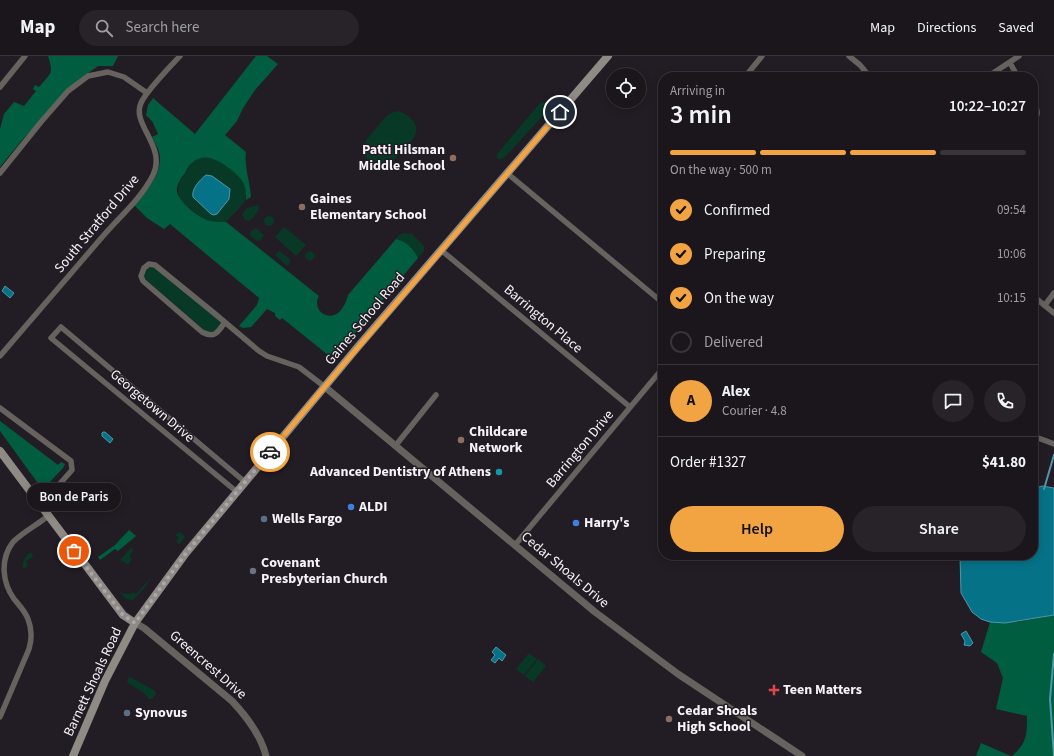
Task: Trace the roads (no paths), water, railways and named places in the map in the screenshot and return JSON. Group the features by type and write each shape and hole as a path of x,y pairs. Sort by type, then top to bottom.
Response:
{"main road":[{"name":"Gaines School Road","path":"135,623 186,553 245,482 441,250 608,56"},
{"name":"Barnett Shoals Road","path":"0,451 123,615 135,623 105,681 72,756"}],"street":[{"path":"0,86 25,56"},
{"name":"South Stratford Drive","path":"0,356 105,234 140,196 156,166 155,149 141,120 139,111 140,103 180,56"},
{"path":"749,72 762,56"},
{"path":"849,56 866,72"},
{"path":"999,72 1019,56"},
{"path":"1010,63 1015,72"},
{"path":"0,173 68,91 88,76 108,72 124,77 147,93"},
{"path":"507,173 658,299"},
{"name":"Barrington Place","path":"441,250 630,407"},
{"path":"225,322 218,332 212,335 202,332 143,281 141,276 144,268 149,264 155,265 225,322 259,351 267,356 299,367 325,387"},
{"path":"1045,305 1054,293"},
{"path":"1038,300 1054,313"},
{"name":"Georgetown Drive","path":"237,492 51,338 61,327 245,482"},
{"name":"Barrington Drive","path":"515,545 658,374"},
{"name":"Cedar Shoals Drive","path":"325,387 595,612 678,674 802,756"},
{"path":"396,445 436,395"},
{"path":"0,408 71,462 72,470 50,495 39,503"},
{"path":"1038,438 1054,444"},
{"path":"0,717 29,649 32,638 28,619 13,598 5,582 3,562 8,549 14,541 48,516"},
{"name":"Greencrest Drive","path":"135,623 150,633 232,701 242,712 258,736 266,756"}],"water":[{"path":"206,175 212,176 230,189 229,199 217,214 214,215 193,197 193,191"},
{"path":"5,286 14,293 10,298 2,291"},
{"path":"103,432 113,439 110,443 102,436"},
{"path":"1042,486 1054,488 1054,615 1005,623 990,622 981,619 972,612 961,593 960,560 1038,560 1038,487"},
{"path":"966,631 973,643 970,646 964,645 965,641 961,634"},
{"path":"496,647 506,655 502,661 499,658 495,663 491,660 495,655 492,652"}],"waterway":[{"path":"1044,489 1054,455"},
{"path":"1054,654 1050,699 1054,756"}],"place":[{"name":"Patti Hilsman Middle School","path":"453,158"},
{"name":"Gaines Elementary School","path":"302,207"},
{"name":"Childcare Network","path":"461,440"},
{"name":"Advanced Dentistry of Athens","path":"499,472"},
{"name":"ALDI","path":"351,507"},
{"name":"Wells Fargo","path":"264,519"},
{"name":"Harry's","path":"576,523"},
{"name":"Bon de Paris","path":"74,551"},
{"name":"Covenant Presbyterian Church","path":"253,571"},
{"name":"Teen Matters","path":"774,690"},
{"name":"Synovus","path":"127,713"},
{"name":"Cedar Shoals High School","path":"669,719"}]}
